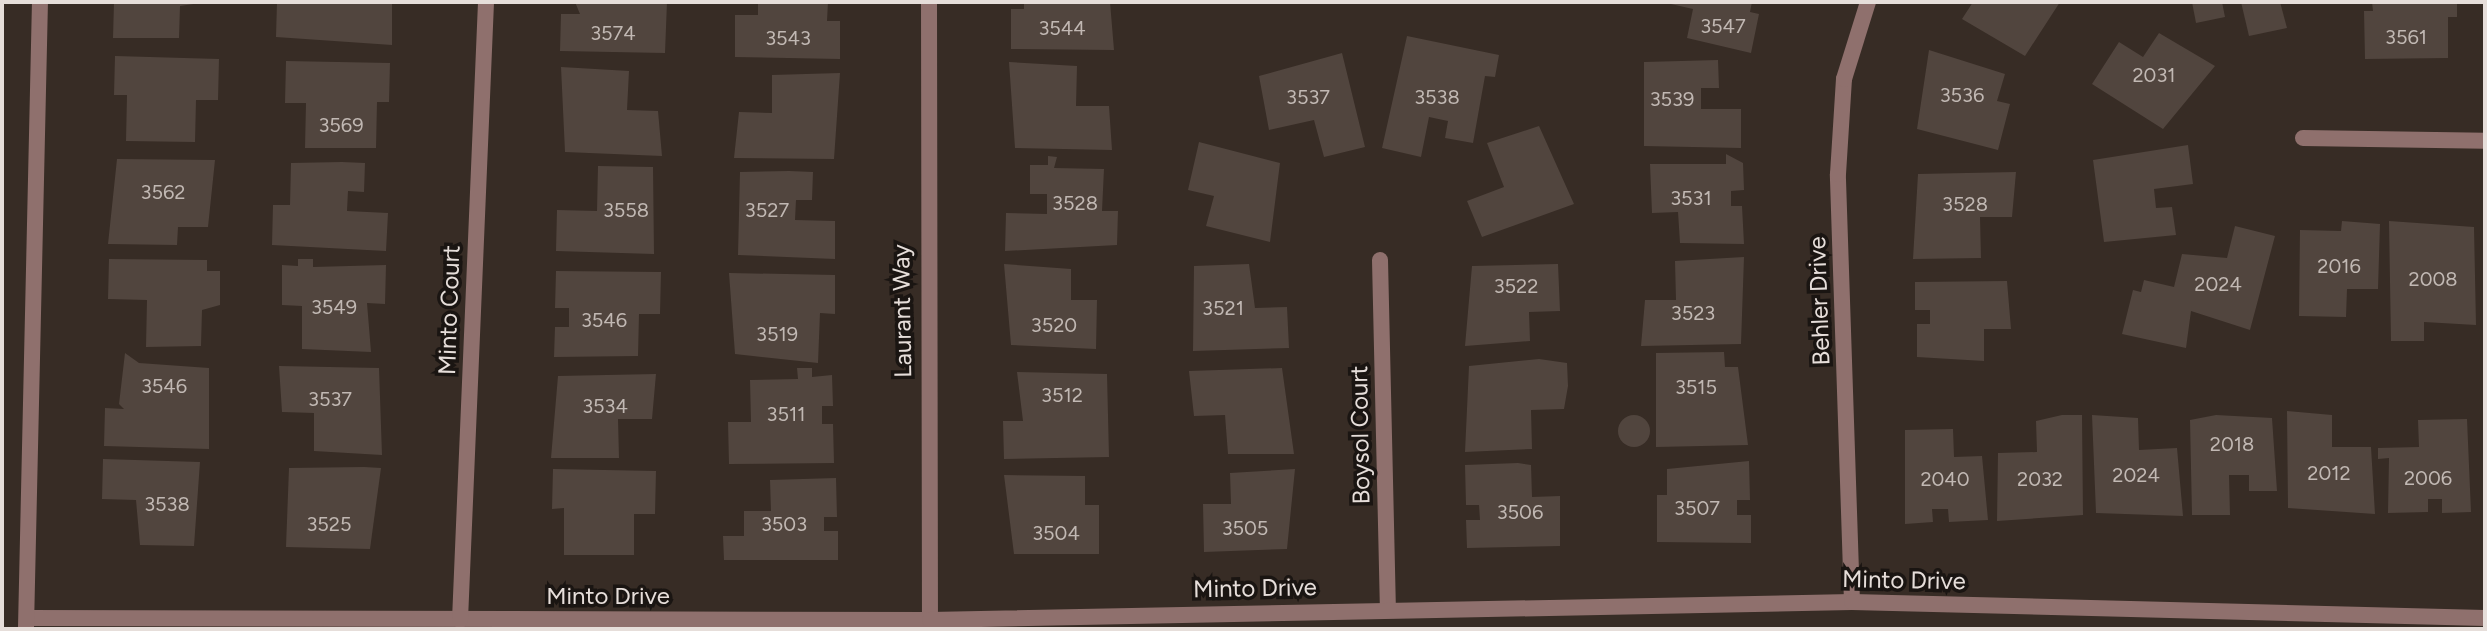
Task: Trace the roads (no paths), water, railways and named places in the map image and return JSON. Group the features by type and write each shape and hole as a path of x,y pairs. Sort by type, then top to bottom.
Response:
{"street":[{"path":"27,624 40,2"},
{"name":"Minto Court","path":"460,620 486,2"},
{"name":"Laurant Way","path":"929,2 930,620"},
{"name":"Behler Drive","path":"1852,602 1838,174 1844,79 1868,2"},
{"path":"2303,138 2485,141"},
{"name":"Boysol Court","path":"1380,260 1388,609"},
{"name":"Minto Drive","path":"27,624 930,620 1852,602 2485,618"}]}
